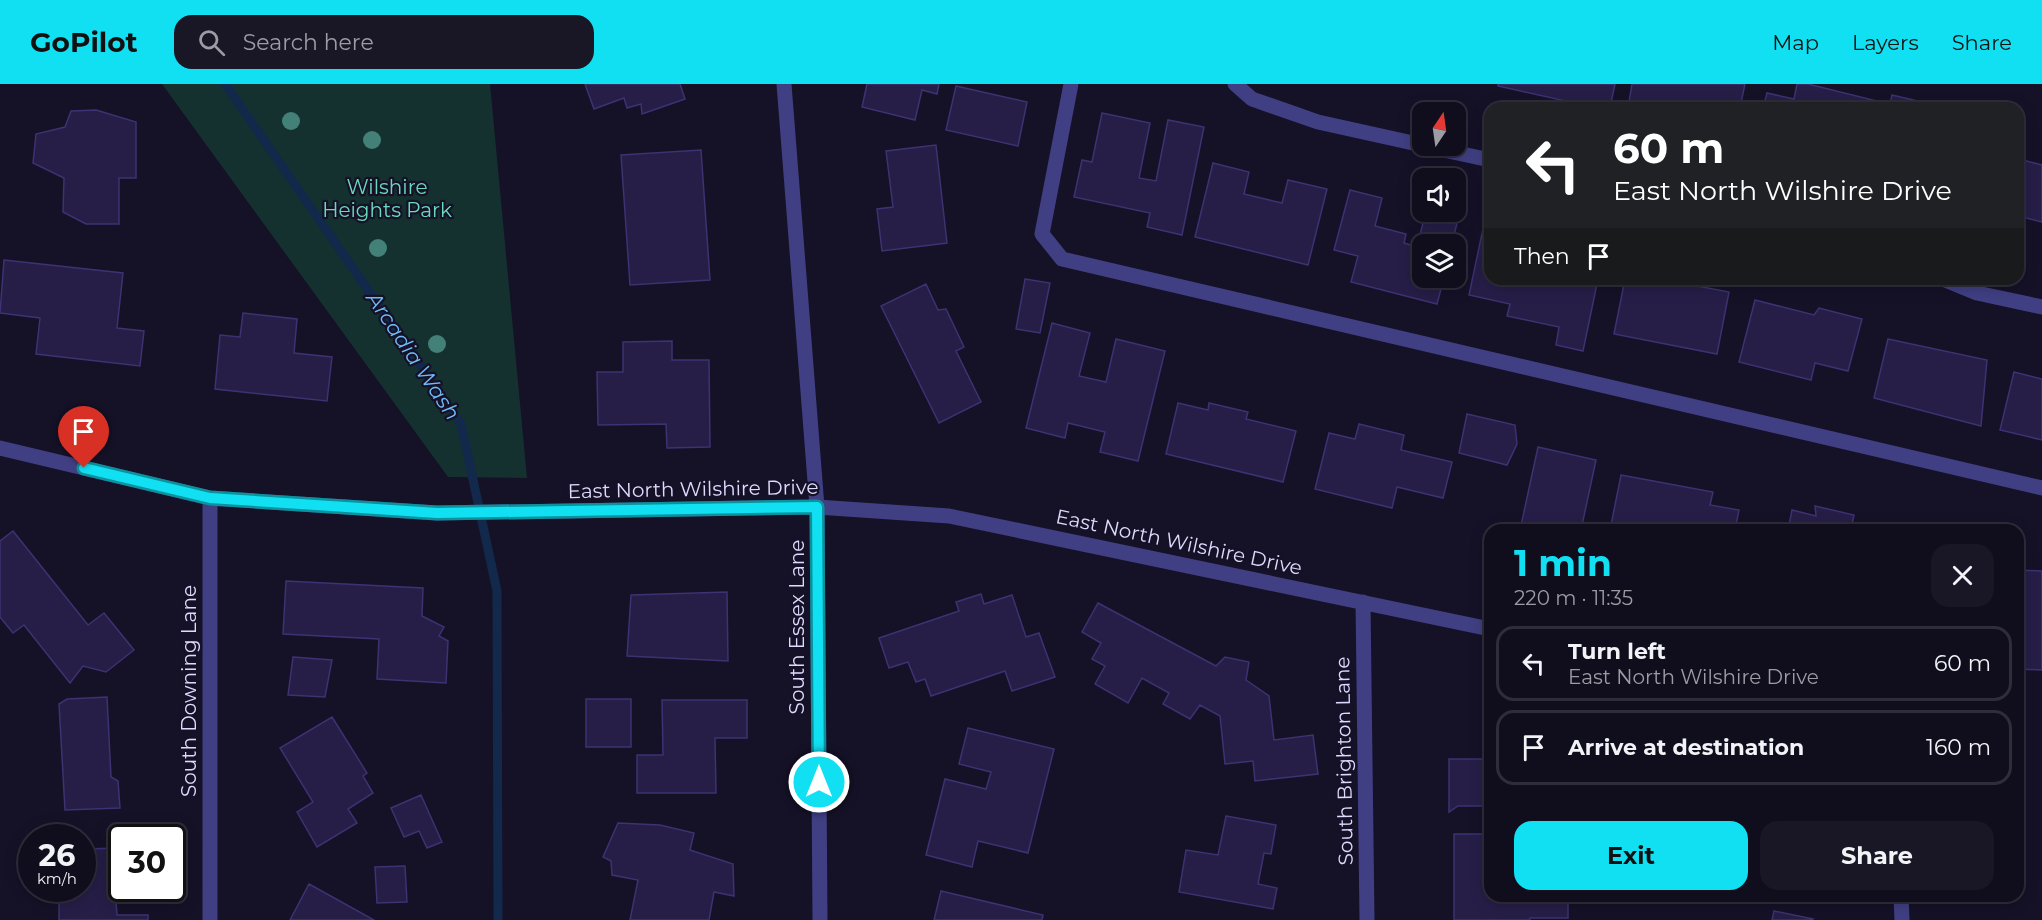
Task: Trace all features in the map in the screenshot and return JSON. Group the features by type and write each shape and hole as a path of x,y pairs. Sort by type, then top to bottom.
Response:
{"street":[{"name":"South Essex Lane","path":"784,84 817,507 820,920"},
{"path":"1071,84 1042,234 1062,259 2042,488"},
{"path":"1235,84 1252,99 1318,122 1412,143"},
{"path":"1466,155 1484,159"},
{"path":"1958,285 1977,293 2042,307"},
{"name":"East North Wilshire Drive","path":"0,448 210,498 437,513 817,507 949,516 1484,628"},
{"name":"South Downing Lane","path":"210,498 210,920"},
{"name":"South Brighton Lane","path":"1363,602 1367,920"},
{"path":"1901,902 1902,920"}],"green space":[{"name":"Wilshire Heights Park","path":"162,84 490,84 527,478 448,477"}],"building":[{"path":"585,84 680,84 685,99 642,114 641,104 627,108 624,98 594,109"},
{"path":"867,84 939,84 937,94 922,90 915,120 862,107"},
{"path":"1498,84 1615,84 1611,102 1570,102 1498,86"},
{"path":"1632,84 1745,84 1741,102 1629,102"},
{"path":"1797,84 1808,84 1881,102 1765,102 1767,93 1794,99"},
{"path":"956,86 1027,102 1018,146 946,130"},
{"path":"1892,95 1922,102 1890,102"},
{"path":"96,110 136,122 136,178 119,178 119,224 86,224 63,212 64,178 33,163 36,134 65,127 71,111"},
{"path":"1102,113 1150,123 1139,178 1156,181 1168,120 1204,127 1182,235 1147,227 1150,213 1074,197 1082,160 1092,162"},
{"path":"936,145 947,243 882,251 877,209 893,207 886,151"},
{"path":"701,150 710,280 630,285 621,155"},
{"path":"2024,160 2042,165 2042,222 2024,218"},
{"path":"1213,163 1249,172 1244,194 1282,203 1288,180 1327,189 1308,265 1195,237"},
{"path":"1350,190 1382,198 1375,226 1406,234 1404,243 1412,245 1412,288 1441,288 1437,304 1351,282 1358,256 1334,250"},
{"path":"1423,222 1457,223 1454,234 1420,234"},
{"path":"1484,224 1484,285 1597,285 1583,351 1556,345 1559,327 1507,316 1510,304 1469,295"},
{"path":"4,260 123,273 117,328 144,331 140,366 36,354 40,318 0,313"},
{"path":"1025,279 1050,283 1040,333 1016,329"},
{"path":"926,284 938,310 946,309 964,347 956,351 981,402 939,423 881,306"},
{"path":"1624,285 1692,285 1729,292 1717,354 1614,334"},
{"path":"1755,300 1814,315 1819,308 1862,319 1848,371 1815,363 1811,380 1739,362"},
{"path":"243,313 297,319 294,353 332,357 327,401 215,389 220,335 240,337"},
{"path":"1052,323 1090,333 1079,376 1106,382 1116,339 1165,351 1138,461 1100,452 1105,432 1068,423 1065,438 1026,428"},
{"path":"1888,339 1987,360 1981,426 1874,398"},
{"path":"672,341 672,360 709,360 710,447 667,448 666,424 598,425 597,372 623,372 623,342"},
{"path":"2014,372 2042,379 2042,440 2000,430"},
{"path":"1178,403 1208,410 1209,403 1248,412 1246,419 1296,431 1283,482 1166,454"},
{"path":"1467,414 1515,425 1517,444 1507,465 1459,453"},
{"path":"1359,424 1404,435 1401,450 1452,462 1443,498 1397,487 1392,508 1315,489 1329,433 1355,439"},
{"path":"1538,447 1596,460 1582,524 1521,524"},
{"path":"1621,475 1713,492 1710,505 1739,510 1736,524 1611,524"},
{"path":"1815,506 1854,515 1852,524 1789,524 1792,510 1816,516"},
{"path":"13,531 88,625 104,613 134,650 106,672 83,666 70,683 24,625 13,633 0,617 0,541"},
{"path":"2024,570 2042,571 2042,670 2024,669"},
{"path":"286,581 423,588 422,616 444,627 439,636 448,641 446,683 377,679 379,639 283,634"},
{"path":"727,592 728,661 627,656 631,595"},
{"path":"981,594 984,604 1012,595 1026,637 1039,633 1055,677 1012,691 1005,671 931,696 925,679 916,682 908,662 889,668 879,638 959,611 956,602"},
{"path":"1098,603 1216,666 1225,657 1249,662 1246,680 1269,696 1274,740 1313,735 1318,774 1255,781 1253,761 1225,764 1220,716 1200,705 1190,719 1163,704 1169,693 1142,678 1128,703 1095,684 1105,666 1092,659 1101,643 1082,632"},
{"path":"293,657 332,660 325,697 288,695"},
{"path":"107,697 111,777 118,781 120,808 65,810 59,704 67,699"},
{"path":"586,699 631,699 631,747 586,747"},
{"path":"662,700 747,700 747,738 715,738 716,793 637,793 637,755 663,755"},
{"path":"332,717 367,773 363,776 373,793 348,809 357,823 317,847 297,812 313,802 280,748"},
{"path":"968,728 1054,749 1028,853 978,841 972,867 926,855 945,779 986,789 991,772 959,764"},
{"path":"1449,759 1484,759 1484,806 1458,806 1449,812"},
{"path":"421,795 442,842 427,848 419,831 404,837 391,808"},
{"path":"1226,816 1276,825 1271,854 1264,853 1258,884 1277,888 1273,909 1179,892 1186,850 1218,855"},
{"path":"618,823 660,825 694,833 690,850 733,864 734,896 714,892 709,920 630,920 638,880 612,875 611,861 603,857"},
{"path":"1454,834 1484,834 1484,902 1568,902 1568,918 1454,920"},
{"path":"108,848 108,902 116,902 117,915 148,915 148,920 59,920 59,902 96,902 96,849"},
{"path":"405,866 407,902 377,903 375,867"},
{"path":"309,884 374,920 290,920"},
{"path":"941,891 1043,915 1042,920 934,920"},
{"path":"1774,911 1813,919 1772,920"}],"waterway":[{"name":"Arcadia Wash","path":"225,84 461,424 497,591 498,920"}],"route":[{"path":"84,468 210,498 437,513 817,507 819,782"}]}
